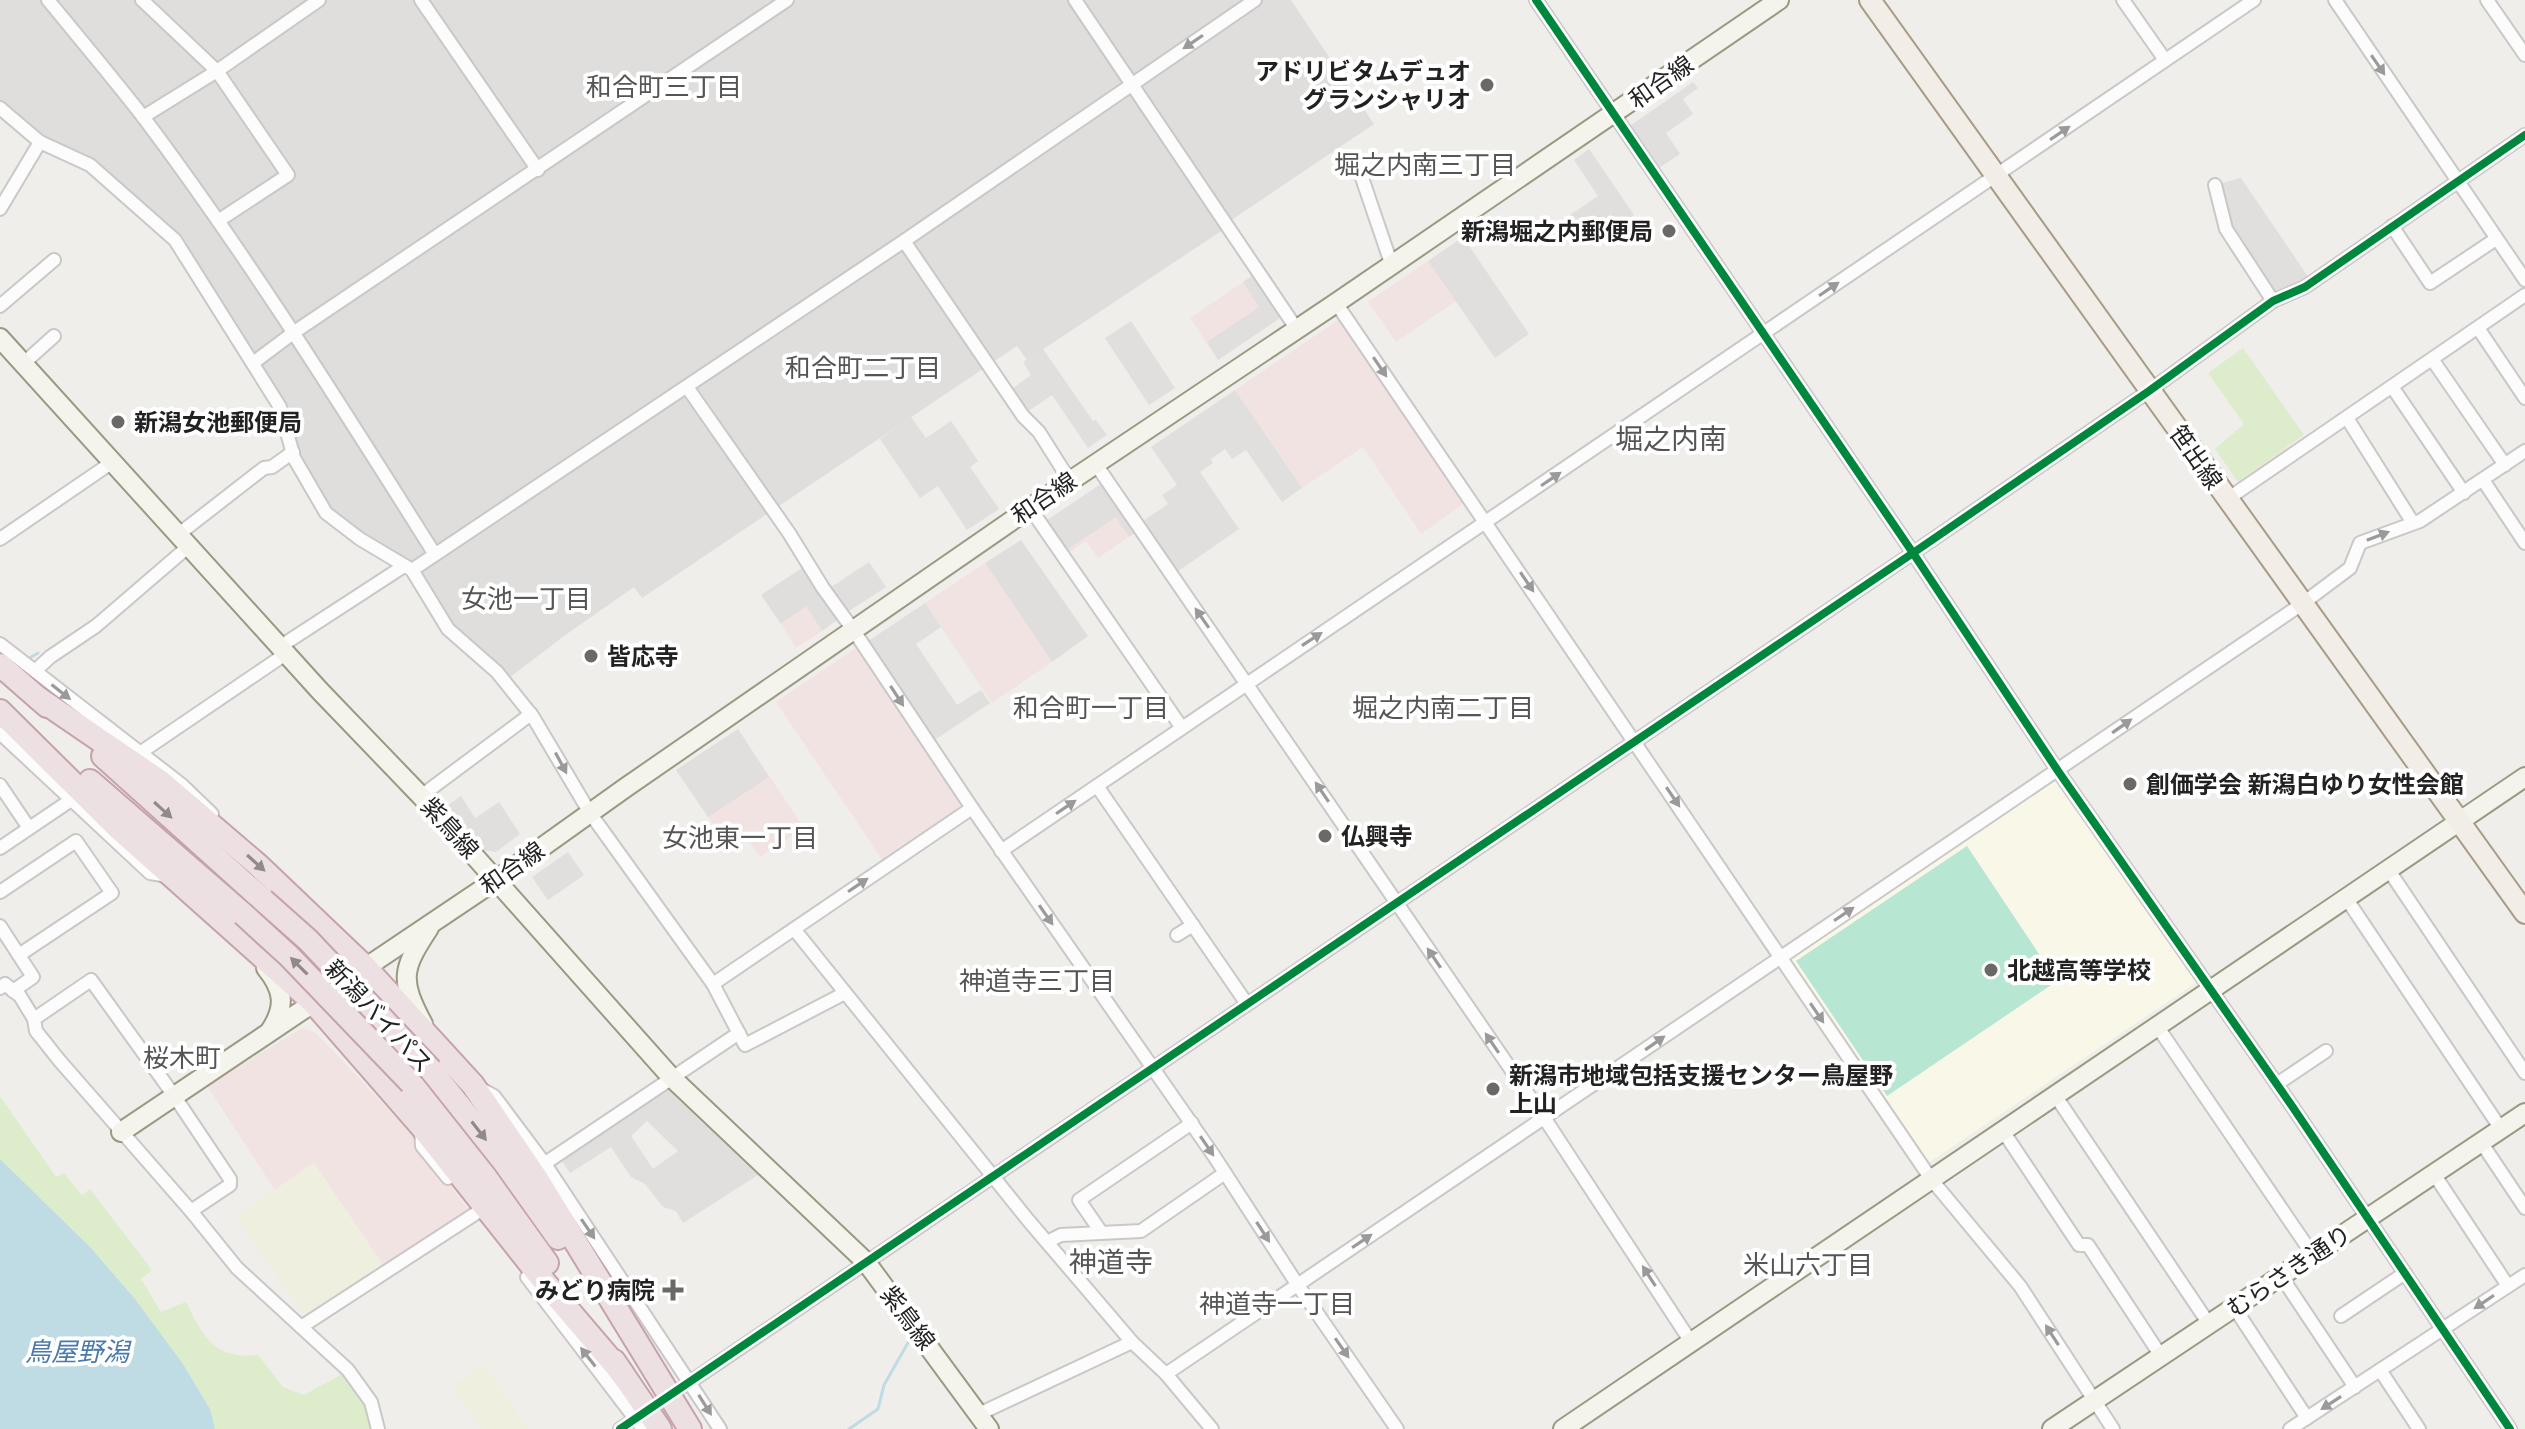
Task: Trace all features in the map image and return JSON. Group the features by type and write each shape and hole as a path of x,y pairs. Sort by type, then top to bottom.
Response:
{"highway":[{"name":"新潟バイパス","path":"0,665 272,893 308,940 360,993 436,1060 690,1429"},
{"path":"38,698 161,782 226,837 272,893 365,967 436,1060 473,1085 537,1179 690,1429"},
{"name":"新潟バイパス","path":"0,704 243,914 351,1019 411,1083 484,1175 660,1429"},
{"path":"0,711 171,877 313,1002 421,1126 547,1285 622,1373"},
{"path":"272,893 311,924 333,963 335,972 331,983 313,1002"},
{"path":"365,967 357,983 356,1011 360,1037 375,1074"}],"main road":[{"name":"笹出線","path":"1870,0 2525,913"}],"street":[{"path":"48,0 143,117 218,221 434,553"},
{"path":"142,0 217,71 288,175 218,221"},
{"path":"143,117 217,71 319,0"},
{"path":"421,0 538,170"},
{"path":"253,363 787,0"},
{"path":"1075,0 1296,328"},
{"path":"137,755 284,649 687,387 1255,0"},
{"path":"1536,0 2058,771 2277,1084 2510,1429"},
{"name":"和合線","path":"121,1132 496,880 1095,463 1336,303 1779,0"},
{"path":"2123,0 2165,60"},
{"path":"1001,851 2254,0"},
{"path":"2335,0 2525,280"},
{"path":"2487,0 2525,55"},
{"path":"0,108 40,142 90,165 175,240 280,407 293,452 326,513 360,539 408,568 448,629 497,672 531,714 590,813 713,984 745,1045 845,993"},
{"path":"687,1384 1913,553 2149,391 2273,301 2305,287 2525,135"},
{"path":"0,209 40,142"},
{"path":"1360,172 1391,263"},
{"path":"2215,185 2226,229 2273,301"},
{"path":"2392,226 2430,283 2496,239"},
{"path":"904,241 1070,481"},
{"path":"0,306 54,260"},
{"path":"2226,500 2525,295"},
{"path":"1336,303 1931,1179 2020,1286 2113,1429"},
{"path":"2478,328 2525,398"},
{"path":"24,363 54,336"},
{"name":"紫鳥線","path":"0,338 421,796 671,1077 702,1110 866,1262 984,1422"},
{"path":"2432,359 2505,465"},
{"path":"687,387 1001,851 1192,1123 1397,1429"},
{"path":"2393,388 2464,493"},
{"path":"2347,418 2413,523"},
{"path":"1166,1374 2302,604 2350,568 2360,543 2413,523 2525,451"},
{"path":"35,671 96,626 264,468 272,467 293,452"},
{"path":"0,539 114,461"},
{"path":"1095,463 1545,1119 1691,1342"},
{"path":"2483,480 2525,543"},
{"path":"1030,508 1182,728"},
{"path":"0,644 137,755 182,785 209,809 226,837"},
{"path":"421,796 531,714"},
{"path":"0,733 150,873 171,877"},
{"path":"1563,1429 1587,1422 1691,1342 2525,777"},
{"path":"0,785 29,828"},
{"path":"1097,786 1247,1004"},
{"path":"0,848 73,799"},
{"path":"713,984 972,808"},
{"path":"0,892 76,841 112,893 19,955"},
{"path":"2388,869 2525,1073"},
{"path":"2346,898 2501,1129"},
{"path":"433,922 414,952 405,974 436,1060"},
{"path":"1177,935 1193,925"},
{"path":"0,926 33,977 6,989"},
{"path":"794,929 1047,1242 1132,1342 1166,1374 1212,1429"},
{"path":"261,956 262,963 278,983 282,995 278,1019 268,1033"},
{"path":"34,1019 91,980 230,1179 230,1185 191,1211"},
{"path":"6,989 20,996 34,1019 36,1031 237,1268 348,1370 371,1402 378,1429"},
{"path":"2157,1026 2313,1255"},
{"path":"542,1166 739,1033"},
{"path":"2277,1084 2326,1051"},
{"path":"473,1085 494,1096 720,1429"},
{"path":"2055,1095 2209,1324"},
{"name":"むらさき通り","path":"2052,1429 2524,1116"},
{"path":"1101,1232 1079,1200 1192,1123"},
{"path":"421,1126 422,1146 479,1211 640,1421 620,1429"},
{"path":"2003,1131 2079,1245 2088,1245 2161,1356"},
{"path":"2481,1142 2525,1208"},
{"path":"1047,1242 1061,1235 1141,1231 1225,1173"},
{"path":"2434,1174 2508,1286"},
{"path":"301,1327 479,1211"},
{"path":"2341,1316 2405,1273"},
{"path":"2290,1429 2525,1275"},
{"path":"2281,1276 2355,1387"},
{"path":"2234,1307 2307,1418"},
{"path":"984,1422 1132,1342"},
{"path":"2380,1370 2419,1429"}],"shaded area":[{"path":"0,0 1291,0 1374,124 1224,225 1226,228 1027,360 1017,346 642,598 634,587 509,678 452,626 409,563 331,511 300,456 284,406 182,236 85,159 45,140 0,103"},
{"path":"1693,82 1698,88 1683,99 1693,114 1666,133 1680,154 1659,168 1630,126"},
{"path":"1589,149 1634,215 1590,245 1570,215 1598,196 1574,160"},
{"path":"2241,178 2309,278 2300,284 2273,294 2229,227 2219,184"},
{"path":"1463,237 1529,334 1495,358 1428,261"},
{"path":"1428,261 1456,301 1396,342 1368,302"},
{"path":"1255,274 1283,316 1218,360 1190,318"},
{"path":"1255,274 1283,316 1218,360 1207,342 1259,307 1243,282"},
{"path":"1341,318 1467,501 1421,534 1363,447 1302,488 1235,390"},
{"path":"1131,321 1175,388 1149,405 1105,338"},
{"path":"1043,349 1093,421 1096,420 1107,435 1088,448 1052,395 1024,414 1009,391 1031,375 1023,362"},
{"path":"1235,390 1302,488 1282,502 1246,450 1232,459 1225,449 1200,472 1239,529 1177,572 1143,521 1168,504 1162,495 1177,485 1151,447"},
{"path":"911,417 926,438 951,421 978,461 970,467 999,509 967,530 938,486 920,498 880,439"},
{"path":"1104,482 1137,531 1098,558 1086,541 1067,554 1046,521"},
{"path":"1104,482 1137,531 1129,537 1116,517 1065,551 1046,521"},
{"path":"1021,540 1088,636 1052,662 985,563"},
{"path":"869,562 886,587 846,613 830,588"},
{"path":"985,563 1052,662 992,703 925,603"},
{"path":"802,568 821,596 781,624 761,595"},
{"path":"821,596 837,620 822,631 806,606"},
{"path":"925,603 941,627 916,644 957,705 981,690 990,703 933,741 867,642"},
{"path":"806,606 822,631 796,648 781,624"},
{"path":"859,646 966,805 883,861 776,702"},
{"path":"738,729 804,828 760,857 742,831 725,842 676,770"},
{"path":"738,729 769,777 708,817 676,770"},
{"name":"北越高等学校","path":"2058,777 2197,982 1928,1163 1786,958"},
{"path":"461,796 475,818 499,802 520,834 496,852 482,850 442,809"},
{"path":"568,852 584,875 548,900 532,877"},
{"path":"302,1028 316,1033 408,1130 471,1213 383,1265 314,1163 275,1190 207,1086"},
{"path":"666,1088 758,1175 683,1223 676,1211 663,1207 645,1184 631,1177 611,1147 570,1173 559,1157","holes":["647,1121 678,1151 653,1169 631,1136"]}],"green space":[{"path":"2243,348 2304,435 2238,482 2215,449 2244,424 2208,373"},
{"path":"1967,846 2057,981 1887,1096 1796,961"},
{"path":"0,1096 56,1177 64,1173 82,1195 90,1189 152,1270 141,1279 161,1312 186,1302 212,1343 231,1354 258,1355 283,1387 304,1395 344,1373 367,1407 370,1429 215,1429 210,1409 183,1364 135,1299 90,1247 0,1159"},
{"path":"314,1163 383,1265 305,1318 235,1216"},
{"path":"484,1364 528,1429 481,1429 452,1386"}],"water":[{"name":"鳥屋野潟","path":"0,1159 90,1247 135,1299 183,1364 210,1409 215,1429 0,1429"}],"waterway":[{"path":"26,660 38,653"},
{"path":"849,1429 878,1409 884,1385 909,1341"}],"cycle path":[{"path":"1536,0 2058,771 2292,1106 2510,1429"},
{"path":"620,1429 1913,553 2149,391 2273,301 2305,287 2525,135"}],"place":[{"name":"アドリビタムデュオ グランシャリオ","path":"1487,85"},
{"name":"新潟堀之内郵便局","path":"1669,231"},
{"name":"新潟女池郵便局","path":"118,422"},
{"name":"皆応寺","path":"591,656"},
{"name":"創価学会 新潟白ゆり女性会館","path":"2130,784"},
{"name":"仏興寺","path":"1325,836"},
{"name":"北越高等学校","path":"1991,970"},
{"name":"新潟市地域包括支援センター鳥屋野 上山","path":"1493,1089"},
{"name":"みどり病院","path":"673,1290"}],"district":[{"name":"和合町三丁目","path":"664,87"},
{"name":"堀之内南三丁目","path":"1425,165"},
{"name":"和合町二丁目","path":"863,368"},
{"name":"堀之内南","path":"1671,439"},
{"name":"女池一丁目","path":"526,599"},
{"name":"和合町一丁目","path":"1091,708"},
{"name":"堀之内南二丁目","path":"1443,708"},
{"name":"女池東一丁目","path":"740,838"},
{"name":"神道寺三丁目","path":"1037,981"},
{"name":"桜木町","path":"182,1058"},
{"name":"神道寺","path":"1111,1262"},
{"name":"米山六丁目","path":"1808,1265"},
{"name":"神道寺一丁目","path":"1277,1304"}]}
